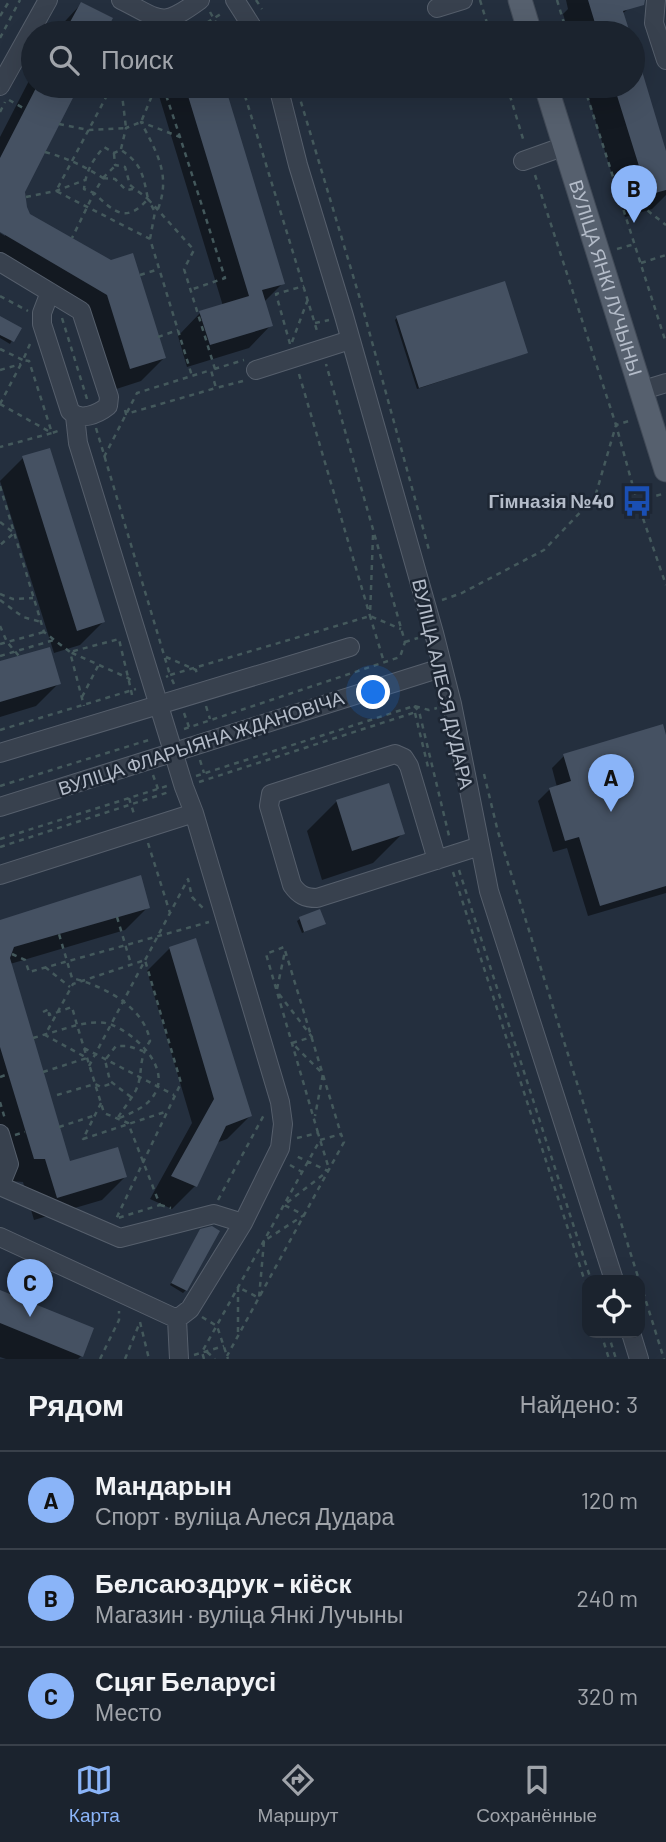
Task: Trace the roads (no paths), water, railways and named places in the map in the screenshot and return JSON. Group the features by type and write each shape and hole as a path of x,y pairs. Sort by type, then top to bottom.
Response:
{"main road":[{"path":"520,0 526,21"},
{"name":"ВУЛІЦА ЯНКІ ЛУЧЫНЫ","path":"550,98 666,470"}],"street":[{"path":"38,21 48,0"},
{"path":"121,0 157,19 170,20 204,5"},
{"path":"235,0 248,21"},
{"path":"437,8 463,0"},
{"path":"656,0 654,23 666,60"},
{"path":"4,92 21,56"},
{"name":"ВУЛІЦА АЛЕСЯ ДУДАРА","path":"281,98 298,165 434,633 452,704 489,891 612,1275"},
{"path":"526,160 565,146"},
{"path":"0,262 49,295 81,311 109,397 108,406 101,411 83,415 70,411 42,324 42,313 49,295"},
{"path":"256,370 295,349 350,340"},
{"path":"640,391 666,383"},
{"path":"83,415 78,443 194,813 280,1102 284,1124 280,1148 243,1223 184,1314 185,1357"},
{"path":"0,752 351,647"},
{"name":"ВУЛІЦА ФЛАРЫЯНА ЖДАНОВІЧА","path":"0,807 441,668"},
{"path":"447,857 409,766 404,758 395,754 271,793 269,796 269,806 292,885 298,894 307,898 317,898 447,857 480,846"},
{"path":"0,875 194,813"},
{"path":"0,1134 9,1164 0,1186 120,1238 214,1214 243,1223"},
{"path":"0,1237 184,1314"},
{"path":"633,1338 639,1359"}],"place":[{"name":"Белсаюздрук - кіёск","path":"634,223"},
{"name":"Гімназія №40","path":"637,501"},
{"name":"Мандарын","path":"611,812"},
{"name":"Сцяг Беларусі","path":"30,1317"}]}
